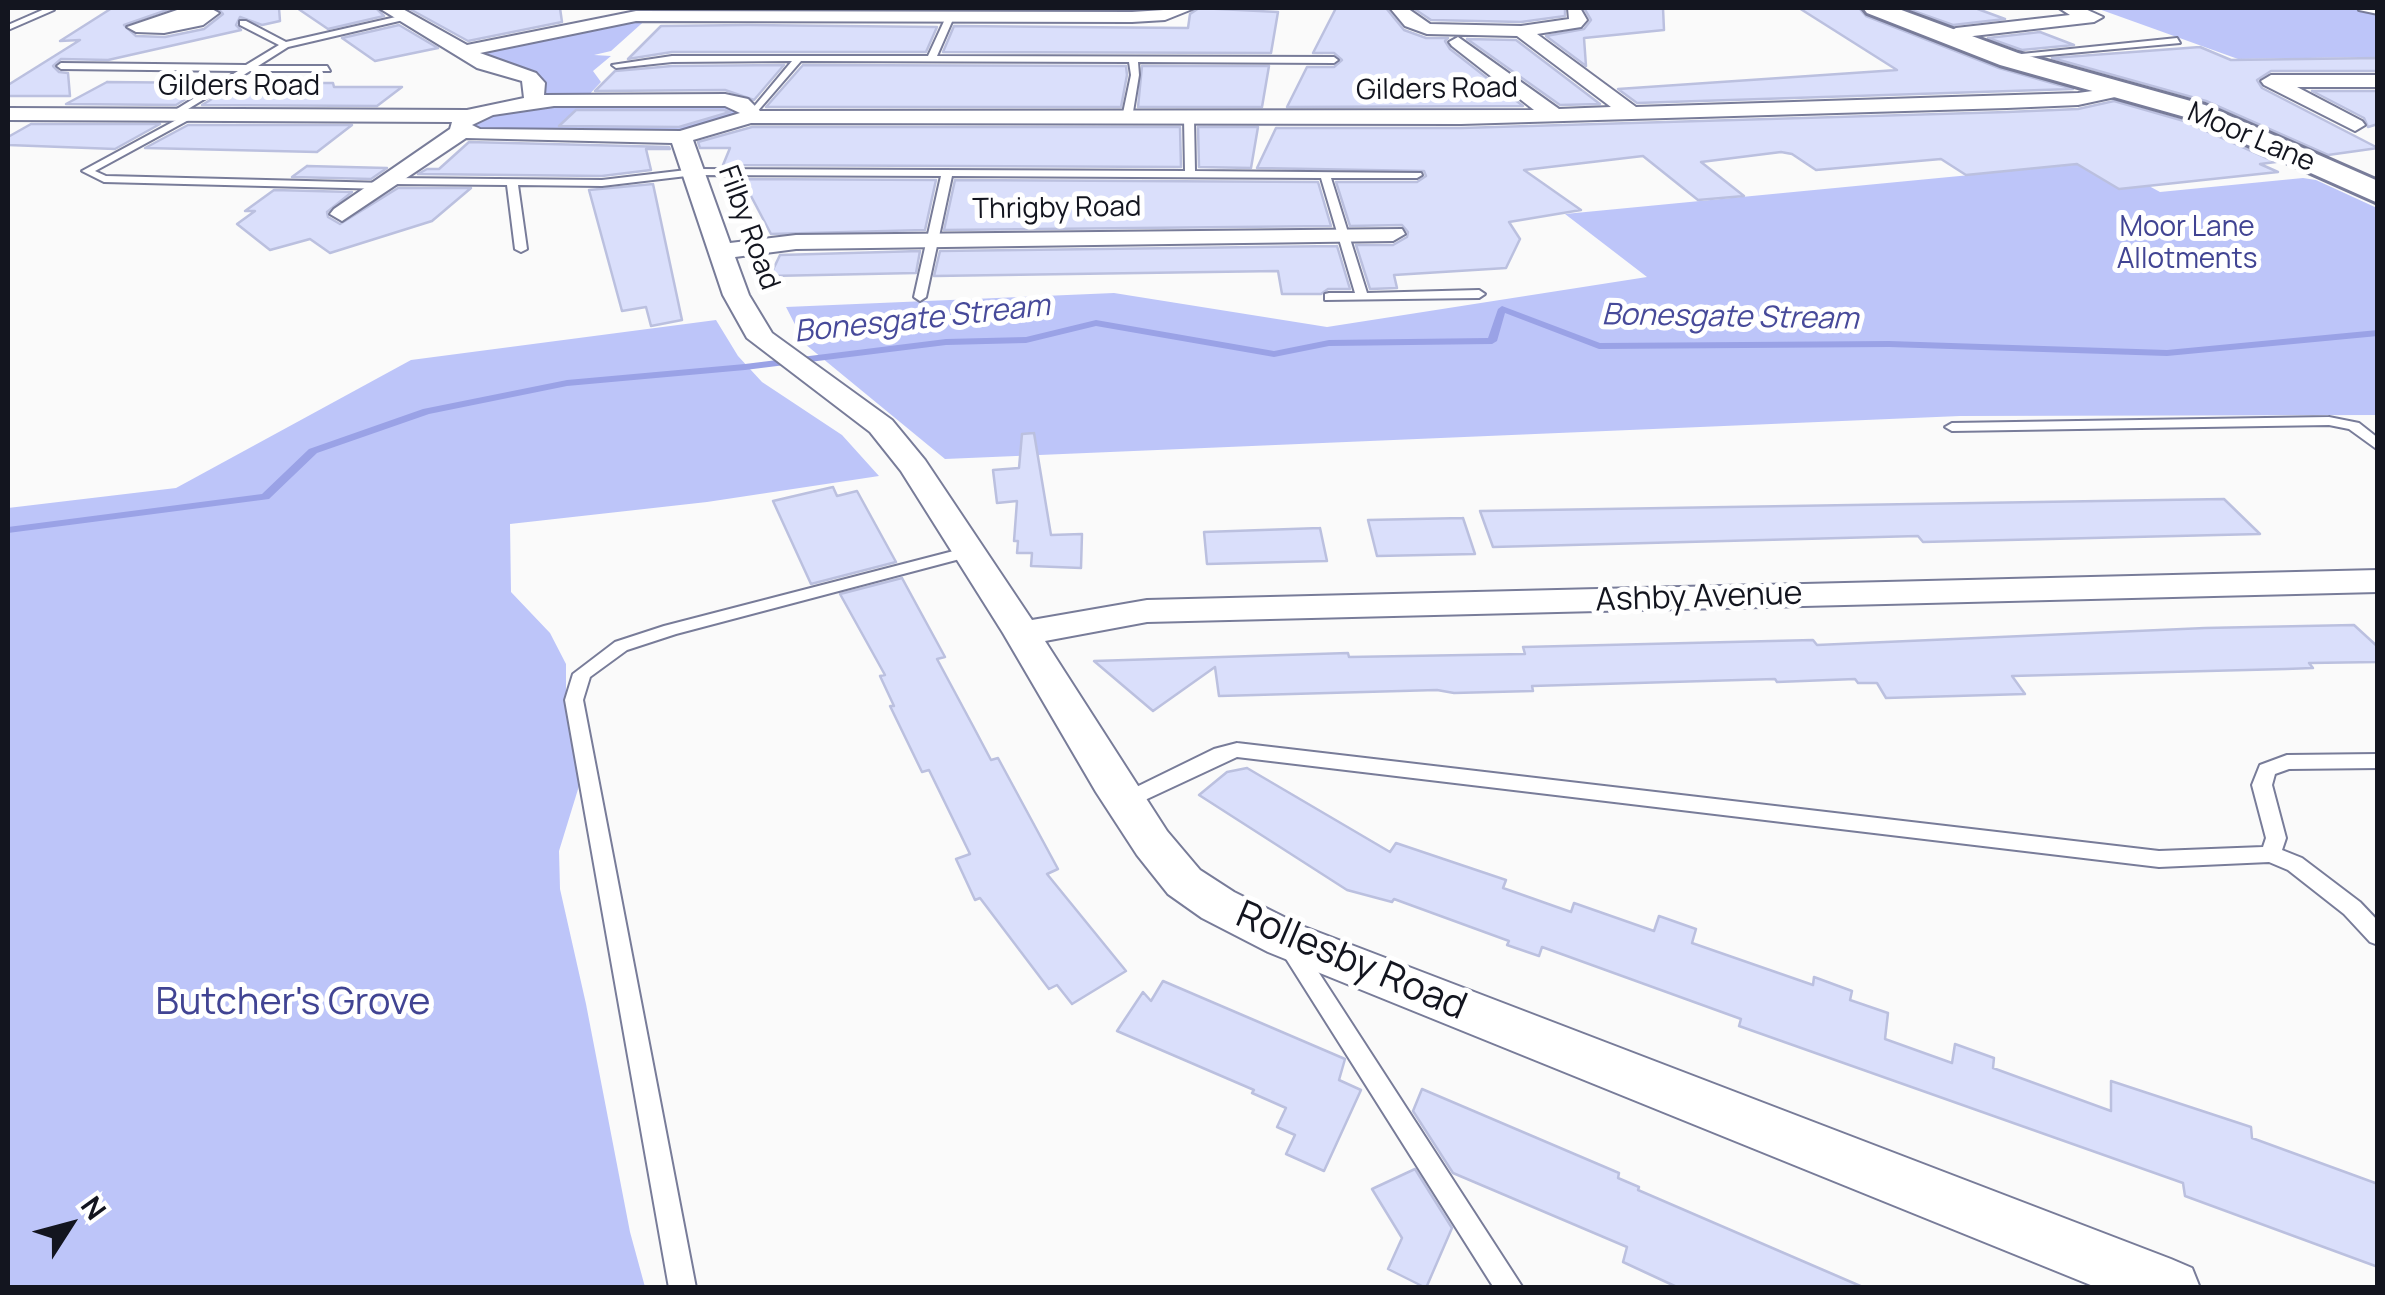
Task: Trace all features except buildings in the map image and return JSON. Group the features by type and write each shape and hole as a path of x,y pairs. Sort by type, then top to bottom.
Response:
{"street":[{"path":"466,51 636,16 835,12 950,17 1151,16 1186,8"},
{"path":"1398,8 1411,22 1427,29 1521,31 1575,23 1578,20 1574,12"},
{"name":"Moor Lane","path":"1875,8 2072,80 2122,90"},
{"name":"Moor Lane","path":"1892,8 2016,55 2195,111 2378,193"},
{"path":"1956,33 2094,18 2068,8"},
{"path":"402,11 495,69 529,77 536,84 534,101"},
{"path":"210,12 238,15"},
{"path":"1521,31 1631,113"},
{"path":"1458,42 1555,116"},
{"path":"2355,125 2271,82 2378,81"},
{"name":"Gilders Road","path":"466,124 476,135 681,137 750,117 1555,116 2078,99 2122,90"},
{"name":"Gilders Road","path":"8,114 183,114 466,124 534,101 724,100 741,103 750,110 750,117"},
{"path":"342,214 389,184 466,124"},
{"name":"Filby Road","path":"681,137 724,251 736,295 761,338"},
{"name":"Thrigby Road","path":"724,251 796,242 1393,234"},
{"name":"Rollesby Road","path":"761,338 880,426 914,467 1152,843 1184,882 1218,905 1285,939 2171,1288"},
{"name":"Ashby Avenue","path":"1022,633 1146,610 2370,587"}],"lane":[{"path":"2362,8 2378,12"},
{"path":"8,28 50,10"},
{"path":"402,11 285,44 183,114 87,171 104,179 389,184 616,182 695,172 1416,175"},
{"path":"238,15 285,44"},
{"path":"930,59 950,17"},
{"path":"2016,55 2177,42"},
{"path":"616,65 672,58 1334,60"},
{"path":"750,117 799,58"},
{"path":"1126,118 1135,75 1133,59"},
{"path":"61,66 328,69"},
{"path":"1189,118 1190,176"},
{"path":"920,297 947,174"},
{"path":"1325,175 1362,296"},
{"path":"512,182 521,249"},
{"path":"1329,297 1479,294"},
{"path":"1952,427 2329,422 2354,426 2378,446"},
{"path":"683,1288 574,700 582,674 621,646 670,630 969,552"},
{"path":"1125,801 1221,754 1238,750 2159,859 2270,854 2295,864 2352,908 2378,936"},
{"path":"2270,854 2276,838 2262,786 2267,770 2287,762 2378,761"},
{"path":"1285,939 1510,1288"}],"green space":[{"path":"2096,8 2358,8 2377,14 2377,57 2238,59"},
{"path":"650,16 611,51 594,55 611,56 593,71 601,82 586,98 725,100 750,110 705,133 476,135 461,122 534,101 535,84 465,51"},
{"name":"Moor Lane Allotments","path":"2105,162 2160,192 2303,178 2316,180 2377,208 2377,415 1960,416 945,459 805,344 786,307 1114,293 1327,327 1647,277 1565,214"},
{"name":"Butcher's Grove","path":"716,320 738,356 762,382 842,435 879,476 707,502 510,524 511,592 550,633 566,664 566,708 579,786 559,851 560,889 630,1232 645,1287 8,1287 8,508 176,488 411,360"}],"waterway":[{"name":"Bonesgate Stream","path":"8,530 265,497 313,451 427,411 567,383 745,367 946,342 1026,340 1096,323 1274,354 1329,343 1492,341 1502,309 1599,346 1889,344 2167,353 2378,333"}]}
